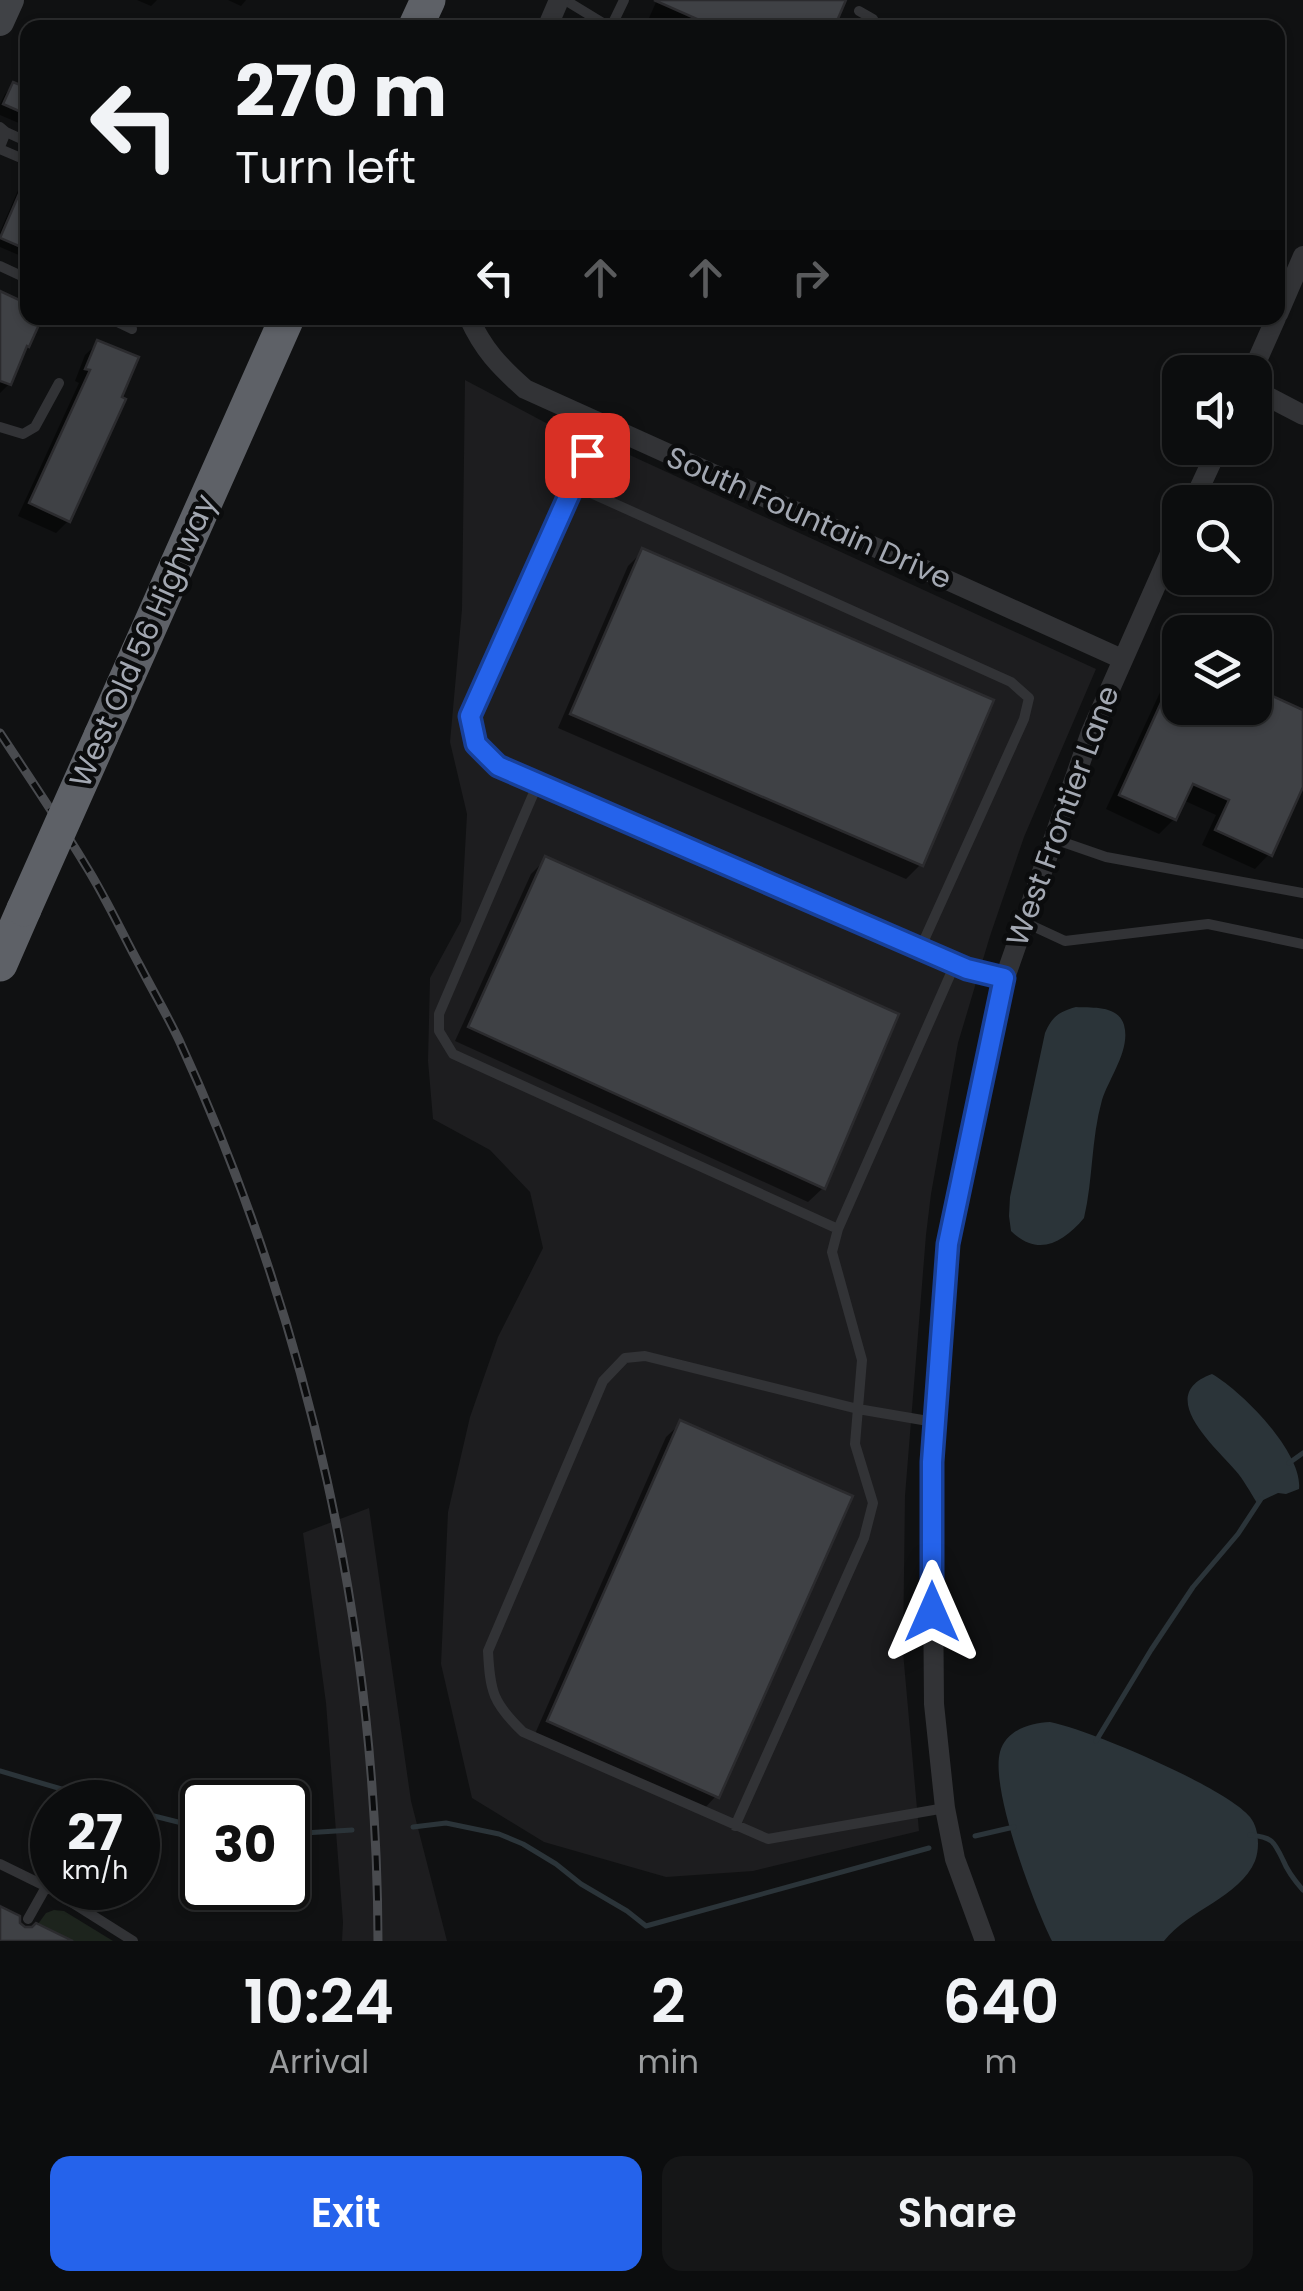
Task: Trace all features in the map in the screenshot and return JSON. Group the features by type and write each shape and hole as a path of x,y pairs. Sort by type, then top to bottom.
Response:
{"highway":[{"name":"West Old 56 Highway","path":"0,964 284,325"}],"street":[{"path":"0,22 10,0"},
{"path":"1285,298 1303,256"},
{"name":"South Fountain Drive","path":"472,325 496,362 525,388 1122,659"},
{"path":"1260,355 1273,325"},
{"path":"1272,399 1303,416"},
{"name":"West Frontier Lane","path":"985,1941 955,1859 936,1735 932,1462 948,1244 1004,978 1090,732 1162,571"}],"lane":[{"path":"562,0 598,20"},
{"path":"859,11 874,20"},
{"path":"0,148 3,130"},
{"path":"124,325 132,329"},
{"path":"0,426 23,434 35,427 58,384"},
{"path":"601,424 470,716 476,744 498,766 955,964 1004,978"},
{"path":"573,485 1011,682 1029,698 1024,718 920,948"},
{"path":"538,783 438,1014 439,1032 453,1054 838,1229"},
{"path":"1053,838 1106,857 1303,892"},
{"path":"1024,922 1066,940 1208,924 1303,944"},
{"path":"735,1826 864,1538 872,1504 854,1444 862,1360 832,1252 838,1229 955,964"},
{"path":"935,1422 858,1409 645,1356 625,1358 603,1381 488,1651 490,1682 500,1710 523,1732 768,1839 945,1808"},
{"path":"0,1864 30,1879"},
{"path":"28,1920 33,1910"},
{"path":"83,1910 133,1941"}],"shaded area":[{"path":"465,380 548,424 621,451 1096,669 1024,837 990,936 958,1043 931,1194 905,1496 903,1652 919,1831 753,1871 666,1877 544,1842 472,1798 441,1664 448,1512 470,1417 498,1337 543,1248 530,1192 490,1150 433,1119 428,1061 430,978 461,921 467,814 450,742 462,609"},
{"path":"1076,1007 1116,1014 1124,1025 1124,1044 1098,1115 1084,1218 1059,1240 1040,1245 1011,1231 1010,1197 1045,1033 1056,1016"},
{"path":"1212,1374 1254,1408 1281,1441 1298,1474 1299,1489 1257,1503 1204,1435 1194,1421 1188,1394 1196,1383"},
{"path":"369,1508 411,1801 447,1941 342,1941 326,1703 303,1533"},
{"path":"1050,1722 1156,1761 1236,1805 1250,1817 1257,1832 1257,1856 1248,1874 1164,1941 1052,1941 1007,1819 999,1769 1003,1744 1013,1733"},
{"path":"64,1911 113,1941 73,1941 38,1924 46,1913"}],"building":[{"path":"654,0 846,0 837,20 699,20"},
{"path":"13,82 20,85 20,111 3,104"},
{"path":"20,192 20,247 0,238"},
{"path":"0,291 20,300 20,325 39,325 11,385 0,381"},
{"path":"97,340 139,357 122,397 126,399 70,522 29,503 90,370 85,369"},
{"path":"642,548 994,700 923,866 570,714"},
{"path":"1272,696 1303,710 1303,787 1272,856 1215,830 1229,800 1193,784 1176,820 1119,795 1162,701 1162,725 1272,725"},
{"path":"545,856 899,1014 825,1189 468,1027"},
{"path":"680,1420 853,1496 719,1798 547,1721"},
{"path":"0,1906 20,1916 25,1927 36,1923 73,1941 0,1941"}],"waterway":[{"path":"1289,1463 1303,1453"},
{"path":"1096,1741 1193,1587 1238,1534 1261,1499"},
{"path":"0,1771 31,1780"},
{"path":"160,1818 180,1822"},
{"path":"413,1827 446,1823 499,1834 523,1844 646,1926 929,1848"},
{"path":"975,1836 1014,1827"},
{"path":"310,1833 352,1830"},
{"path":"1250,1835 1274,1844 1303,1890"}],"railway":[{"path":"0,733 93,878 174,1031 225,1147 265,1256 299,1367 349,1593 365,1708 378,1941"}],"route":[{"path":"587,455 470,716 476,744 498,766 967,969 1004,978 948,1244 932,1462 932,1612"}]}
